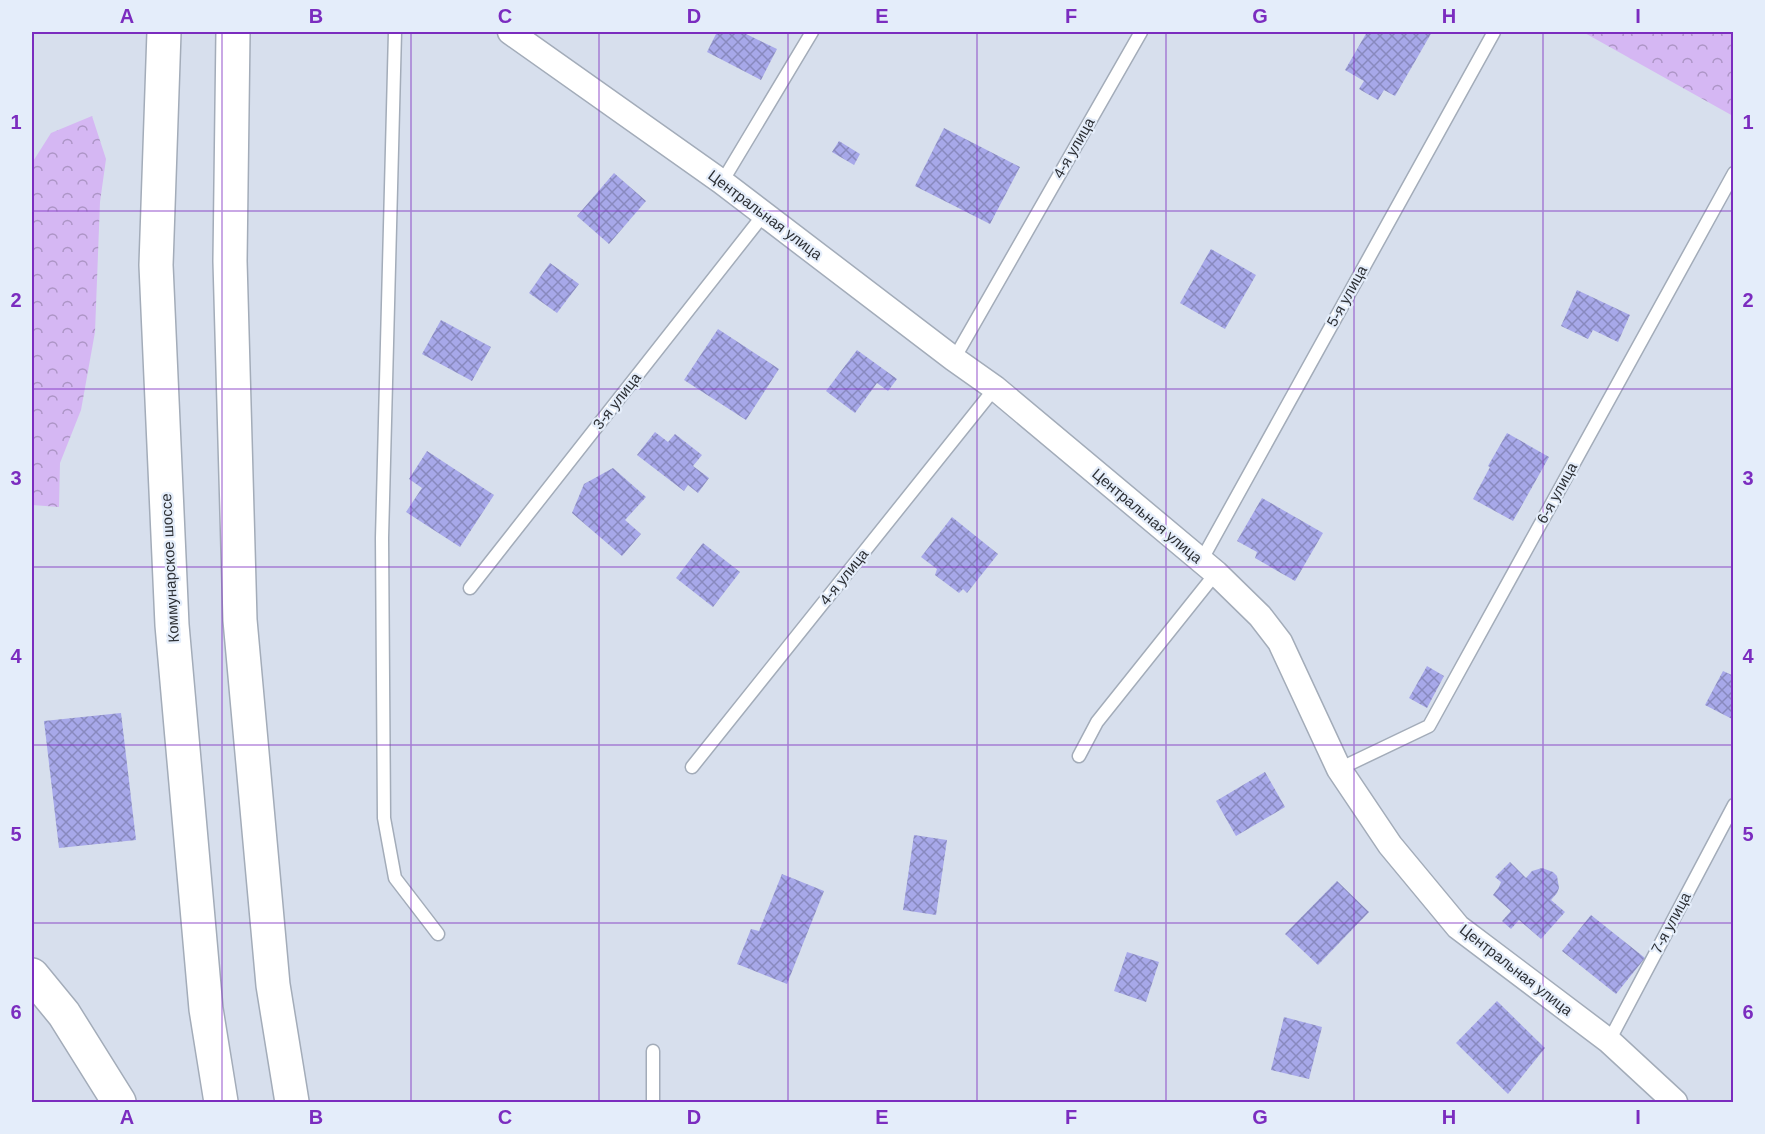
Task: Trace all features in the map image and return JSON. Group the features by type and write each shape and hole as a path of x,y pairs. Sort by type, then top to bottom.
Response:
{"main road":[{"name":"Коммунарское шоссе","path":"164,32 156,265 172,625 206,1010 221,1102"},
{"path":"233,32 230,261 240,620 273,985 292,1102"},
{"path":"32,975 64,1014 119,1102"}],"street":[{"name":"Центральная улица","path":"510,32 722,182 995,388 1208,567 1260,616 1280,642 1339,769 1390,845 1458,927 1609,1041 1675,1102"}],"lane":[{"path":"395,32 382,538 384,818 395,878 438,934"},
{"path":"722,182 812,32"},
{"name":"4-я улица","path":"954,359 1141,32"},
{"name":"5-я улица","path":"1078,756 1098,722 1208,567 1494,32"},
{"name":"6-я улица","path":"1339,769 1429,726 1734,173"},
{"name":"3-я улица","path":"470,588 764,214"},
{"name":"4-я улица","path":"692,767 995,388"},
{"name":"7-я улица","path":"1609,1041 1734,805"},
{"path":"653,1051 653,1102"}],"green space":[{"path":"1583,32 1733,32 1733,116"},
{"path":"92,116 106,159 100,202 95,332 81,410 60,463 59,507 32,505 32,163 51,133"}],"building":[{"path":"717,32 742,32 777,49 761,80 707,52"},
{"path":"1367,32 1432,32 1395,96 1384,90 1378,100 1359,89 1364,81 1345,70"},
{"path":"944,128 1020,167 990,224 915,186"},
{"path":"839,141 860,154 854,165 832,152"},
{"path":"614,173 646,201 609,244 577,216"},
{"path":"1211,249 1256,275 1225,329 1180,303"},
{"path":"550,263 579,284 557,313 529,293"},
{"path":"1577,290 1630,315 1618,342 1593,330 1588,339 1561,326"},
{"path":"441,320 491,347 472,381 422,354"},
{"path":"718,329 779,369 746,420 684,380"},
{"path":"857,350 897,379 888,391 877,383 855,413 826,391"},
{"path":"655,432 668,442 675,434 702,455 693,466 709,478 698,493 688,485 684,491 637,455"},
{"path":"1507,433 1549,457 1513,521 1473,499"},
{"path":"427,451 494,495 460,547 406,512 422,488 409,479"},
{"path":"613,468 646,497 625,520 641,534 622,556 572,513 584,484"},
{"path":"1262,498 1323,533 1295,581 1255,558 1257,552 1237,541"},
{"path":"952,517 998,554 967,593 963,589 959,593 935,575 937,569 921,557"},
{"path":"703,543 740,572 713,607 676,578"},
{"path":"1427,666 1444,676 1427,708 1409,698"},
{"path":"1723,671 1734,676 1734,720 1705,705"},
{"path":"121,713 136,840 59,848 44,721"},
{"path":"1265,772 1285,807 1236,836 1216,801"},
{"path":"914,835 947,840 936,915 903,910"},
{"path":"1510,862 1526,878 1532,871 1542,868 1557,876 1559,888 1551,900 1565,912 1541,939 1519,920 1511,929 1502,921 1511,911 1493,895 1501,882 1495,877"},
{"path":"782,874 824,891 787,984 737,964 751,929 759,931"},
{"path":"1337,881 1369,912 1318,965 1285,934"},
{"path":"1591,915 1645,958 1616,994 1562,951"},
{"path":"1127,952 1159,962 1146,1002 1114,991"},
{"path":"1497,1001 1545,1048 1508,1094 1456,1043"},
{"path":"1284,1017 1322,1027 1309,1079 1271,1070"}]}
